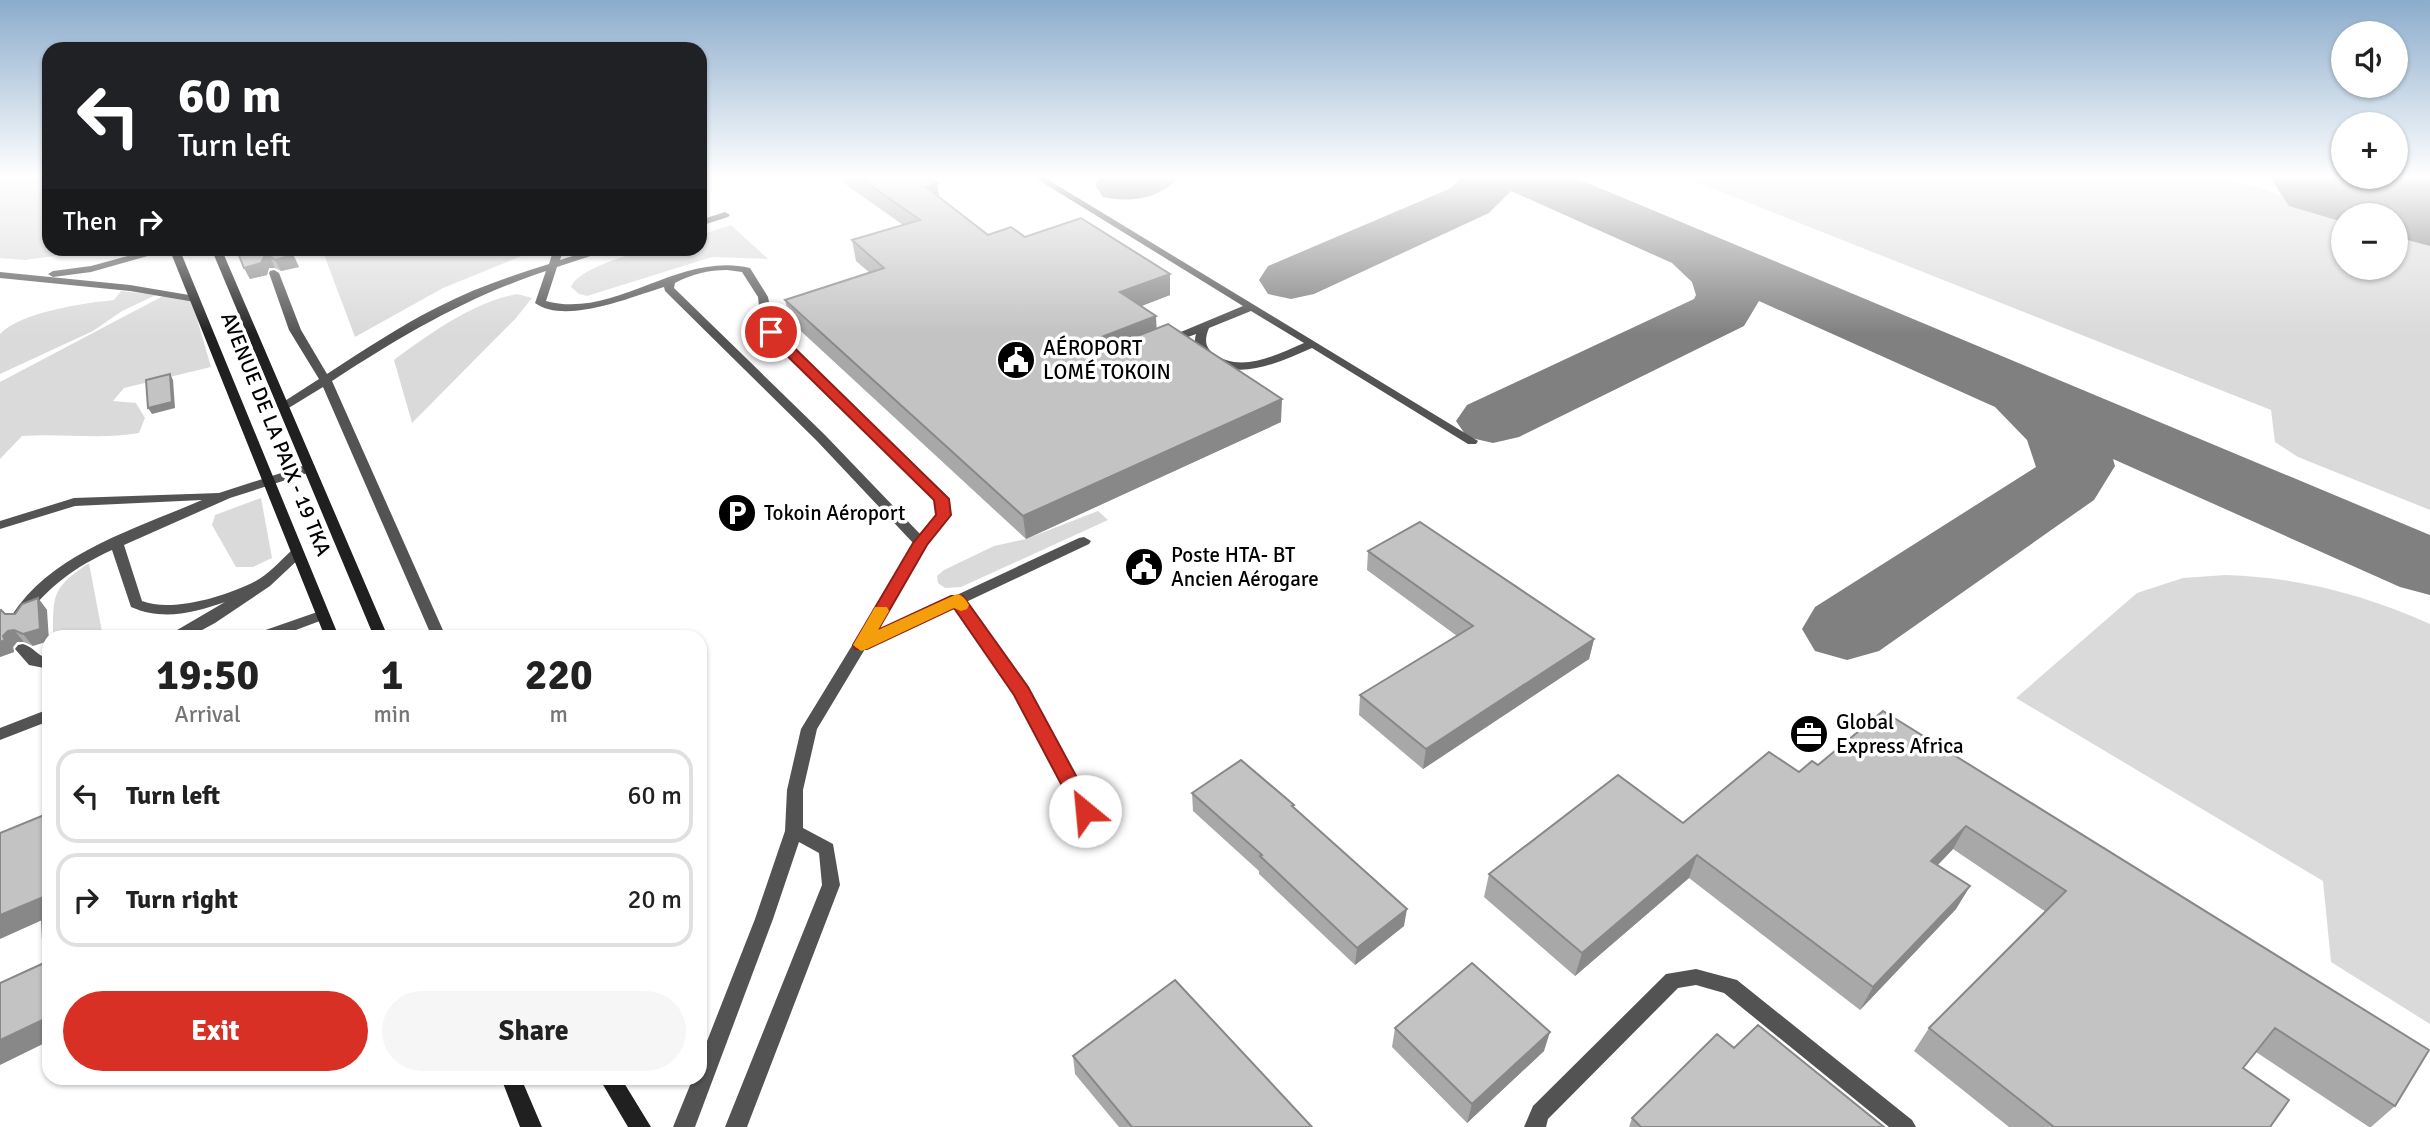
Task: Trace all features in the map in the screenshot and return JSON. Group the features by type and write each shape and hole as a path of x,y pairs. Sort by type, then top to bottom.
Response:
{"main road":[{"name":"AVENUE DE LA PAIX - 19 TKA","path":"176,256 329,630"},
{"name":"AVENUE DE LA PAIX - 19 TKA","path":"219,256 378,630"},
{"path":"514,1085 531,1127"},
{"path":"613,1085 640,1127"}],"street":[{"path":"1122,229 1472,441"},
{"path":"34,277 91,268 140,256"},
{"path":"557,256 540,303 560,309 670,282 681,275 715,266 733,266 746,270 764,297 765,316 771,332 942,499 944,515 921,543 809,729 795,790 794,831 764,919 707,1067"},
{"path":"283,406 407,329 466,297 582,256"},
{"path":"274,273 295,330 326,381 436,630"},
{"path":"0,275 130,288 195,299"},
{"path":"670,282 669,289 821,438 921,543"},
{"path":"1153,346 1251,307"},
{"path":"1204,327 1199,336 1202,349 1212,359 1226,364 1247,366 1266,363 1311,344"},
{"path":"19,620 19,615 40,589 78,560 225,495 309,468"},
{"path":"0,526 83,501 225,495"},
{"path":"861,645 1084,541"},
{"path":"116,543 136,604 145,610 173,613 265,583"},
{"path":"190,630 215,617 265,583 297,553"},
{"path":"957,600 1022,692 1085,811"},
{"path":"281,630 323,615"},
{"path":"23,649 34,661 42,663"},
{"path":"0,734 42,718"},
{"path":"736,1127 831,885 827,849 794,831"},
{"path":"1535,1127 1540,1114 1673,980 1696,977 1730,986 1905,1127"},
{"path":"684,1127 700,1085"}],"shaded area":[{"path":"0,229 42,229 42,256 54,256 25,260 0,258"},
{"path":"720,229 735,229 768,259 712,257 587,296 579,294 571,287 584,273 626,256 707,256 707,233"},
{"path":"1814,229 2331,229 2331,280 2408,280 2408,234 2430,240 2430,510 2298,457 2275,442 2271,410"},
{"path":"325,256 522,256 443,288 355,337"},
{"path":"121,291 156,295 122,311 93,331 0,374 0,334 10,326 37,314 114,300"},
{"path":"517,294 532,298 516,318 412,423 394,360 468,312"},
{"path":"163,296 191,298 211,367 124,388 113,401 136,403 145,418 139,433 110,436 22,436 0,459 0,382"},
{"path":"261,498 272,558 253,567 236,567 212,525 215,515"},
{"path":"1098,511 1108,520 961,587 945,588 938,583 937,576 944,570 994,546 1026,539"},
{"path":"89,563 102,630 53,630 57,593 68,579"},
{"path":"2226,575 2279,579 2331,589 2381,604 2430,624 2430,1024 2331,962 2323,881 2016,698 2137,593 2183,578"}],"building":[{"path":"891,229 980,229 988,235 1013,229 1025,237 1050,229 1098,229 1170,274 1120,292 1156,316 1081,345 1081,353 1091,354 1168,324 1282,399 1023,516 785,300 884,268 852,240"},
{"path":"239,256 270,256 264,257 261,263 244,268"},
{"path":"270,256 289,256 275,260"},
{"path":"170,374 172,402 148,408 146,380"},
{"path":"1420,522 1594,639 1426,749 1360,695 1473,626 1368,551"},
{"path":"38,598 40,629 23,634 14,630 8,631 3,636 5,640 0,642 0,611 15,614 22,604"},
{"path":"1883,711 2429,1050 2395,1106 2275,1028 2243,1068 2289,1100 2270,1127 2054,1127 1929,1028 2066,891 1966,826 1931,861 1970,886 1873,987 1697,855 1582,953 1489,874 1618,775 1683,823 1769,752 1799,772 1812,761 1818,765"},
{"path":"1241,760 1407,909 1357,948 1260,856 1262,855 1192,793"},
{"path":"42,816 42,920 41,898 0,915 0,833"},
{"path":"1472,963 1550,1032 1472,1104 1395,1028"},
{"path":"42,964 42,1020 0,1040 0,983"},
{"path":"1175,980 1312,1127 1132,1127 1073,1056"},
{"path":"1758,1025 1884,1127 1641,1127 1632,1118 1717,1034 1734,1048"}],"taxiway":[{"path":"1291,280 1407,229"},
{"path":"1645,229 2430,567"},
{"path":"1493,421 1721,312 1729,295 1721,275 1694,250"},
{"path":"1847,629 2066,483 2076,466 2067,443 2055,425 2021,392"}],"slow traffic":[{"path":"881,611 861,645 957,600 961,605"}],"place":[{"name":"AÉROPORT LOMÉ TOKOIN","path":"1016,360"},
{"name":"Tokoin Aéroport","path":"737,513"},
{"name":"Poste HTA- BT Ancien Aérogare","path":"1144,567"},
{"name":"Global Express Africa","path":"1809,734"}],"route":[{"path":"771,332 942,499 944,515 921,543 861,645 957,600 1022,692 1085,811"}]}
